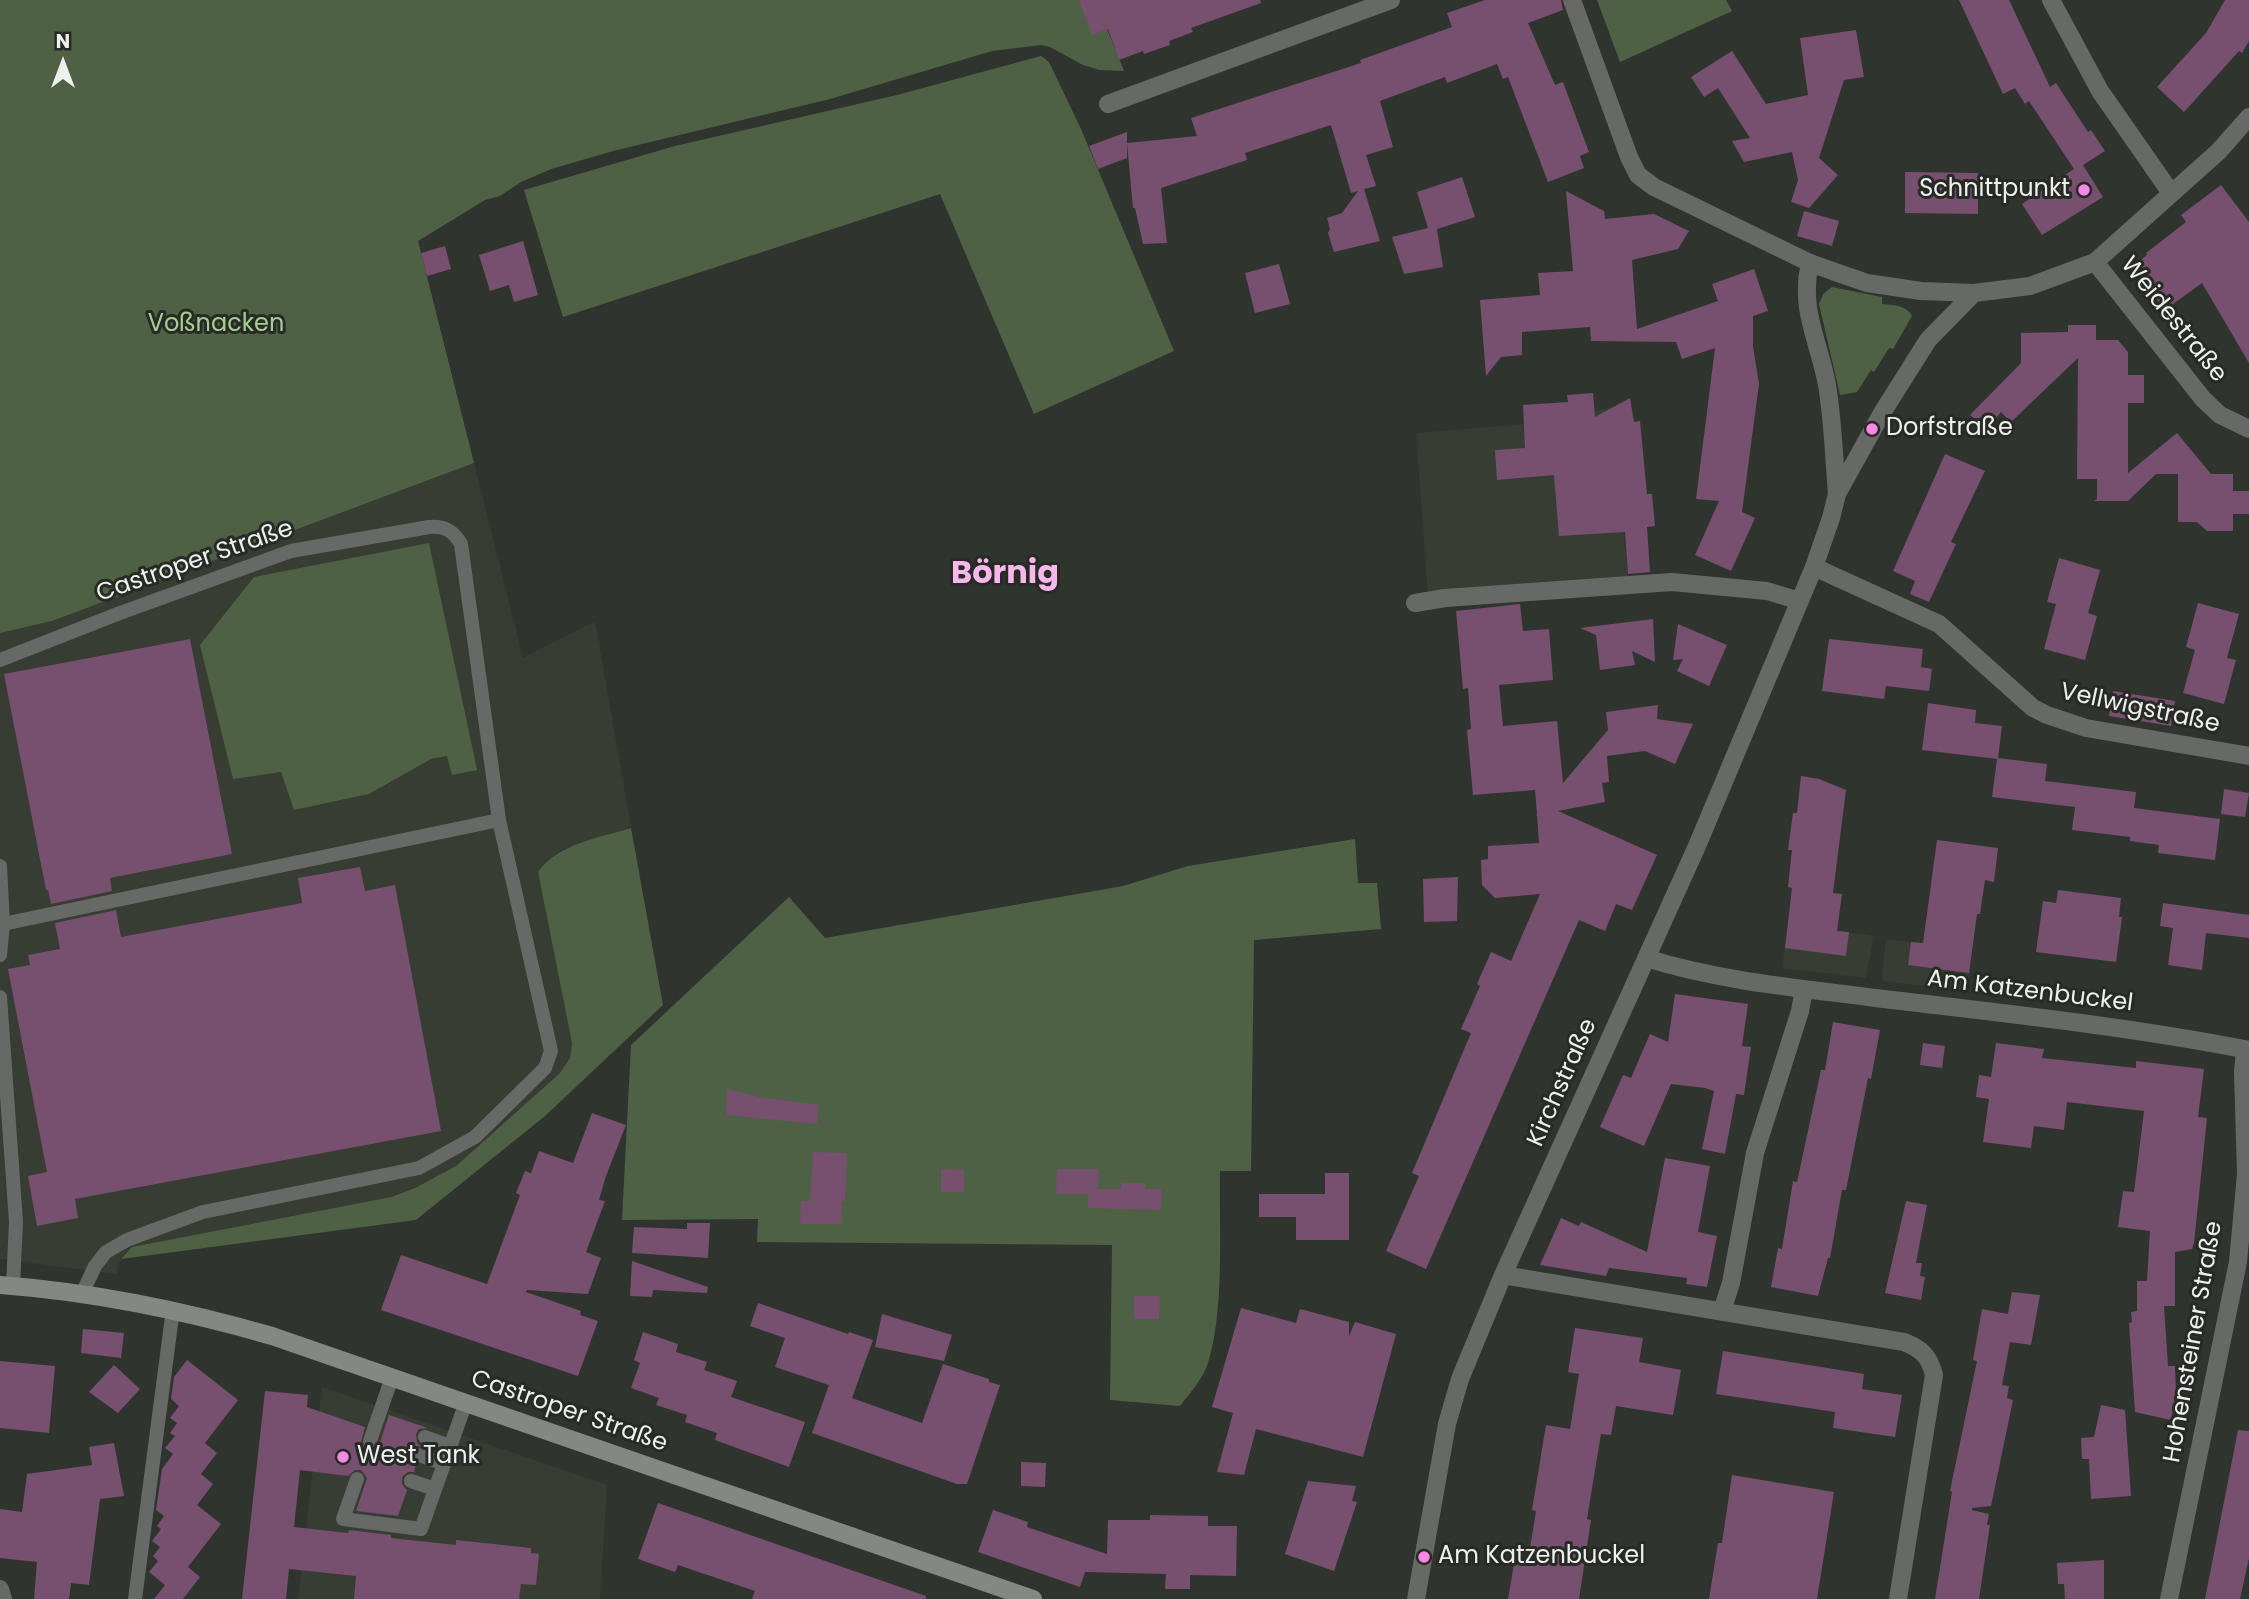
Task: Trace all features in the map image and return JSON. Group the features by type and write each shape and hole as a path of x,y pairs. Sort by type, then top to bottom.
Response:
{"main road":[{"name":"Castroper Straße","path":"7,1285 173,1309 272,1336 1034,1599"}],"street":[{"path":"1108,104 1391,0"},
{"path":"1572,0 1638,175 1654,187 1810,263 1867,283 1920,291 1974,293 2030,286 2095,262 2219,151 2249,117"},
{"path":"2051,0 2100,91 2171,193"},
{"name":"Weidestraße","path":"2095,262 2203,399 2220,415 2249,429"},
{"name":"Kirchstraße","path":"1810,263 1805,284 1806,302 1826,384 1837,494"},
{"name":"Kirchstraße","path":"1416,1599 1452,1402 1503,1275 1697,846 1814,567 1837,494 1882,413 1928,340 1974,293"},
{"name":"Vellwigstraße","path":"1814,567 1939,624 2033,708 2047,715 2086,728 2249,756"},
{"path":"1415,603 1445,598 1672,582 1768,591 1800,601"},
{"name":"Am Katzenbuckel","path":"1646,958 1677,968 1804,989 2168,1034 2247,1050"},
{"path":"1722,1311 1731,1283 1755,1153 1800,1010 1804,989"},
{"name":"Hohensteiner Straße","path":"2169,1599 2238,1262 2246,1174 2243,1072 2247,1050"},
{"path":"1503,1275 1905,1342 1919,1348 1930,1360 1934,1375 1898,1599"},
{"path":"0,1589 3,1599"}],"lane":[{"name":"Castroper Straße","path":"0,660 291,551 429,527 443,526 456,535 461,544 499,820 551,1051 545,1069 475,1136 419,1168 203,1212 127,1240 106,1252 95,1266 82,1294"},
{"path":"3,924 499,820"},
{"path":"0,866 3,924 0,955"},
{"name":"Castroper Straße","path":"0,997 16,1222 7,1285"},
{"path":"135,1599 173,1309"},
{"path":"373,1441 382,1422 393,1377"},
{"path":"357,1479 343,1519 421,1529 466,1402"},
{"path":"425,1437 450,1446"},
{"path":"419,1455 444,1464"},
{"path":"411,1480 435,1489"}],"shaded area":[{"path":"1612,407 1628,578 1428,597 1416,433 1540,423"},
{"path":"474,463 523,658 595,621 631,827 561,850 538,872 572,1043 571,1058 560,1073 456,1166 415,1188 390,1197 132,1247 121,1259 118,1274 0,1259 0,633 52,621","holes":["429,543 453,775 447,756 431,759 369,794 294,810 281,771"]},
{"path":"1788,925 1874,936 1866,978 1782,968"},
{"path":"1886,939 1972,950 1967,991 1883,981"},
{"path":"322,1387 607,1485 600,1599 298,1599"}],"green space":[{"name":"Voßnacken","path":"0,0 1089,0 1107,29 1124,71 1100,70 1083,65 1041,45 992,51 830,99 617,150 551,169 521,182 500,196 485,200 418,241 474,463 52,621 0,633"},
{"path":"1597,0 1726,0 1732,11 1620,62"},
{"path":"1041,56 1049,62 1081,129 1174,351 1034,414 940,194 563,317 524,190 675,146 897,95"},
{"path":"1832,287 1882,297 1882,304 1903,308 1912,316 1893,349 1889,348 1857,392 1840,395 1819,304 1823,294"},
{"path":"429,543 477,770 452,775 447,756 431,759 369,794 294,810 281,772 233,779 200,645 254,577"},
{"path":"631,828 663,1005 545,1116 416,1220 121,1259 132,1247 391,1197 415,1188 456,1166 560,1073 570,1058 572,1043 538,872 557,854 568,848"},
{"path":"1355,839 1358,883 1377,883 1381,929 1254,940 1251,1171 1220,1171 1219,1296 1213,1345 1205,1371 1180,1406 1110,1400 1112,1245 757,1242 758,1219 622,1220 631,1045 789,897 825,938 1123,886 1188,866"}],"building":[{"path":"1079,0 1260,0 1261,3 1191,28 1193,32 1169,41 1170,45 1119,60 1108,29 1092,35"},
{"path":"1485,0 1561,0 1563,10 1528,23 1555,85 1563,82 1589,152 1580,156 1584,168 1548,182 1508,77 1503,79 1497,64 1447,83 1445,77 1380,101 1393,147 1366,155 1376,186 1364,189 1380,241 1334,252 1327,218 1342,213 1358,191 1351,193 1331,125 1245,153 1247,160 1161,188 1167,243 1143,244 1133,208 1127,143 1197,136 1191,118 1361,63 1360,60 1452,27 1447,13"},
{"path":"1959,0 2009,0 2050,87 2056,83 2088,132 2091,130 2105,151 2083,165 2103,197 2042,235 2022,204 2074,169 2029,101 2025,104 2015,88 2003,94"},
{"path":"2225,0 2249,0 2249,41 2242,53 2239,51 2184,112 2157,87 2206,33"},
{"path":"1856,30 1864,77 1844,80 1819,158 1838,175 1809,208 1791,202 1798,180 1792,152 1744,162 1732,141 1750,138 1718,88 1704,97 1691,77 1732,51 1766,104 1808,95 1800,38"},
{"path":"1127,132 1127,158 1098,169 1089,146"},
{"path":"1905,172 1978,173 1978,214 1905,213"},
{"path":"1462,177 1475,217 1437,229 1443,267 1404,274 1392,237 1428,228 1417,192"},
{"path":"2221,185 2249,222 2249,363 2202,283 2165,310 2132,267 2186,222 2181,215"},
{"path":"1566,191 1604,211 1605,219 1654,214 1689,231 1678,249 1632,260 1637,329 1718,301 1712,284 1754,269 1768,311 1753,316 1753,346 1759,384 1742,512 1755,518 1731,571 1695,555 1719,501 1696,499 1715,348 1682,359 1676,342 1591,341 1590,327 1522,332 1522,355 1501,357 1486,376 1480,300 1540,295 1538,273 1573,271"},
{"path":"1804,211 1839,221 1832,246 1797,236"},
{"path":"523,241 538,295 514,302 509,285 490,291 479,255"},
{"path":"445,246 451,269 427,276 421,253"},
{"path":"1279,264 1290,304 1255,313 1245,273"},
{"path":"2068,325 2096,325 2096,340 2118,340 2128,352 2128,375 2144,375 2144,403 2128,403 2128,473 2177,433 2211,474 2233,474 2233,491 2249,491 2249,514 2233,514 2233,531 2207,531 2197,522 2178,522 2178,474 2156,474 2128,501 2094,501 2097,499 2097,479 2077,479 2078,358 2011,422 2001,412 1987,429 1970,415 2021,363 2021,333 2068,332"},
{"path":"1593,393 1595,417 1630,398 1634,422 1640,421 1647,494 1652,494 1655,526 1647,527 1650,572 1628,574 1625,532 1559,536 1554,475 1497,480 1495,450 1525,448 1523,405 1568,402 1567,395"},
{"path":"1945,454 1985,471 1951,542 1956,544 1929,602 1910,594 1915,581 1893,571"},
{"path":"2059,558 2100,570 2088,613 2097,616 2085,660 2044,649 2056,604 2047,602"},
{"path":"2198,603 2239,614 2227,658 2236,660 2224,704 2183,693 2195,650 2186,647"},
{"path":"1520,604 1523,631 1549,629 1553,680 1499,685 1503,726 1557,721 1563,783 1608,730 1606,712 1658,705 1657,719 1693,724 1675,764 1645,751 1607,756 1609,782 1602,783 1605,802 1558,811 1657,855 1632,910 1616,904 1605,931 1579,920 1426,1269 1386,1251 1419,1176 1412,1173 1471,1033 1461,1029 1480,986 1477,984 1491,952 1511,961 1540,894 1495,898 1482,885 1481,860 1488,859 1488,846 1539,843 1535,790 1473,795 1467,730 1471,729 1468,688 1463,689 1456,611"},
{"path":"1653,619 1655,662 1632,651 1635,665 1600,670 1596,635 1580,628"},
{"path":"1678,624 1727,645 1709,686 1677,671 1683,659 1673,660"},
{"path":"190,639 232,854 110,878 112,891 51,904 4,674"},
{"path":"1829,639 1923,649 1921,667 1932,669 1929,691 1886,686 1884,699 1822,691"},
{"path":"2113,691 2175,701 2171,726 2109,716"},
{"path":"1928,703 1976,710 1975,723 2002,726 1998,758 2047,764 2045,781 2136,792 2134,808 2220,819 2215,860 2158,853 2159,845 2130,841 2130,837 2072,830 2075,807 1992,797 1997,759 1922,750"},
{"path":"1801,776 1819,779 1846,790 1833,893 1842,894 1837,931 1849,932 1846,956 1785,948 1792,888 1788,887 1792,850 1788,850 1793,813 1797,813"},
{"path":"2224,789 2249,793 2245,817 2221,814"},
{"path":"1937,840 1998,848 1994,882 1985,880 1980,914 1977,914 1969,973 1908,965 1911,942 1923,943"},
{"path":"360,867 365,891 395,885 441,1131 75,1199 78,1218 37,1226 28,1176 47,1172 8,969 30,965 28,955 60,949 55,923 116,910 121,937 302,903 298,878"},
{"path":"1458,877 1457,921 1424,922 1423,879"},
{"path":"2058,890 2121,898 2119,917 2122,917 2116,962 2036,952 2043,901 2056,903"},
{"path":"2163,903 2249,915 2249,938 2206,933 2202,970 2168,965 2173,928 2160,926"},
{"path":"1675,994 1748,1004 1742,1046 1751,1047 1744,1095 1736,1094 1725,1154 1702,1149 1714,1091 1705,1088 1671,1084 1644,1146 1600,1127 1623,1075 1631,1078 1650,1034 1668,1042"},
{"path":"1833,1022 1880,1030 1846,1190 1842,1190 1830,1258 1818,1296 1771,1287 1778,1248 1782,1249 1793,1181 1797,1182 1821,1070 1825,1070"},
{"path":"1923,1043 1945,1046 1942,1068 1920,1065"},
{"path":"1996,1043 2044,1049 2042,1058 2136,1068 2136,1061 2204,1069 2198,1117 2207,1118 2194,1243 2192,1249 2175,1252 2175,1306 2164,1306 2168,1366 2175,1366 2176,1393 2171,1420 2135,1412 2129,1323 2132,1322 2131,1312 2137,1311 2137,1281 2147,1281 2150,1231 2118,1227 2123,1191 2134,1192 2144,1111 2067,1102 2064,1130 2034,1126 2031,1148 1983,1142 1989,1099 1976,1097 1979,1075 1991,1077"},
{"path":"727,1089 759,1097 819,1105 817,1124 726,1115"},
{"path":"592,1113 626,1125 606,1176 599,1200 605,1201 586,1252 601,1258 588,1294 526,1292 581,1311 580,1315 598,1321 578,1376 381,1310 401,1255 487,1284 520,1195 516,1193 525,1171 531,1173 539,1151 573,1163"},
{"path":"813,1152 847,1153 841,1224 800,1224 801,1201 810,1201"},
{"path":"1665,1158 1710,1166 1698,1232 1717,1236 1707,1287 1686,1284 1687,1278 1609,1268 1606,1276 1540,1265 1561,1218 1579,1226 1581,1222 1647,1252"},
{"path":"941,1169 964,1170 964,1192 941,1192"},
{"path":"1057,1169 1099,1169 1098,1189 1121,1189 1121,1183 1145,1183 1145,1189 1162,1189 1161,1210 1088,1208 1088,1194 1056,1194"},
{"path":"1325,1173 1349,1173 1349,1240 1296,1240 1296,1217 1259,1217 1259,1194 1325,1194"},
{"path":"1906,1201 1927,1205 1916,1263 1922,1263 1920,1276 1925,1277 1921,1300 1885,1293"},
{"path":"687,1223 710,1223 708,1258 632,1253 634,1227 687,1229"},
{"path":"632,1261 708,1287 707,1293 653,1290 652,1297 630,1296"},
{"path":"2012,1292 2040,1295 2031,1345 2010,1342 2002,1385 2009,1386 2007,1398 2013,1400 1991,1506 1972,1508 1989,1514 1987,1525 1990,1525 1979,1599 1935,1599 1952,1492 1950,1491 1977,1361 1973,1360 1982,1309 2008,1314"},
{"path":"1134,1296 1159,1296 1159,1319 1134,1319"},
{"path":"758,1303 873,1340 852,1398 922,1423 943,1364 1000,1385 967,1484 957,1484 812,1433 829,1385 775,1367 785,1338 750,1326"},
{"path":"1241,1308 1296,1323 1300,1309 1349,1322 1349,1336 1355,1322 1396,1334 1363,1457 1256,1429 1244,1475 1217,1472 1233,1413 1212,1407"},
{"path":"882,1314 952,1335 944,1361 875,1347"},
{"path":"1575,1328 1643,1338 1639,1362 1681,1370 1673,1415 1616,1406 1611,1435 1601,1434 1587,1519 1591,1520 1579,1599 1508,1599 1515,1558 1528,1560 1536,1511 1532,1510 1546,1425 1570,1429 1579,1374 1568,1372"},
{"path":"83,1329 124,1333 121,1358 81,1353"},
{"path":"643,1332 678,1344 676,1352 707,1362 704,1370 737,1381 731,1397 805,1422 789,1467 715,1440 717,1433 685,1422 687,1415 656,1405 659,1398 631,1388 640,1363 634,1360"},
{"path":"1723,1351 1864,1374 1862,1389 1902,1395 1895,1437 1833,1428 1835,1412 1716,1394"},
{"path":"187,1360 238,1400 205,1443 217,1453 201,1474 213,1484 197,1505 221,1524 188,1567 200,1577 183,1599 154,1599 165,1585 149,1572 158,1561 153,1556 160,1547 152,1541 161,1529 157,1526 164,1516 156,1510 162,1469 173,1454 165,1448 175,1436 170,1433 177,1423 170,1418 179,1406 171,1399 174,1377"},
{"path":"0,1361 55,1366 49,1433 0,1428"},
{"path":"114,1365 140,1389 118,1413 89,1392"},
{"path":"265,1391 308,1395 307,1407 365,1427 361,1442 368,1450 379,1445 389,1415 428,1428 419,1429 416,1434 417,1443 421,1446 413,1447 410,1452 411,1461 416,1464 414,1472 408,1472 402,1477 402,1484 407,1490 398,1516 356,1511 367,1478 361,1470 355,1470 348,1476 300,1470 294,1527 348,1533 349,1530 456,1545 456,1540 531,1548 531,1553 539,1554 536,1585 521,1584 519,1599 354,1599 356,1576 289,1569 286,1599 242,1599"},
{"path":"2101,1405 2125,1410 2131,1496 2091,1499 2089,1459 2082,1459 2081,1438 2094,1437"},
{"path":"2238,1430 2249,1431 2249,1558 2240,1599 2205,1599"},
{"path":"114,1443 124,1496 100,1499 89,1585 71,1583 69,1599 34,1599 37,1562 0,1558 0,1509 22,1512 27,1474 92,1465 89,1447"},
{"path":"1021,1462 1046,1463 1045,1487 1021,1486"},
{"path":"1732,1475 1834,1492 1817,1599 1709,1599 1718,1543 1722,1543"},
{"path":"1308,1481 1356,1486 1352,1501 1357,1502 1334,1571 1285,1554"},
{"path":"658,1503 926,1596 926,1599 752,1599 755,1591 678,1565 675,1572 638,1559"},
{"path":"993,1510 1028,1522 1027,1527 1107,1554 1108,1520 1150,1520 1150,1515 1208,1516 1208,1526 1237,1526 1236,1576 1190,1575 1190,1589 1165,1589 1166,1574 1085,1572 1080,1587 978,1552"},
{"path":"2104,1560 2104,1599 2065,1599 2064,1584 2058,1584 2057,1563"}],"place":[{"name":"Schnittpunkt","path":"2084,190"},
{"name":"Dorfstraße","path":"1872,429"},
{"name":"West Tank","path":"343,1457"},
{"name":"Am Katzenbuckel","path":"1424,1557"}],"district":[{"name":"Börnig","path":"1005,575"}]}
